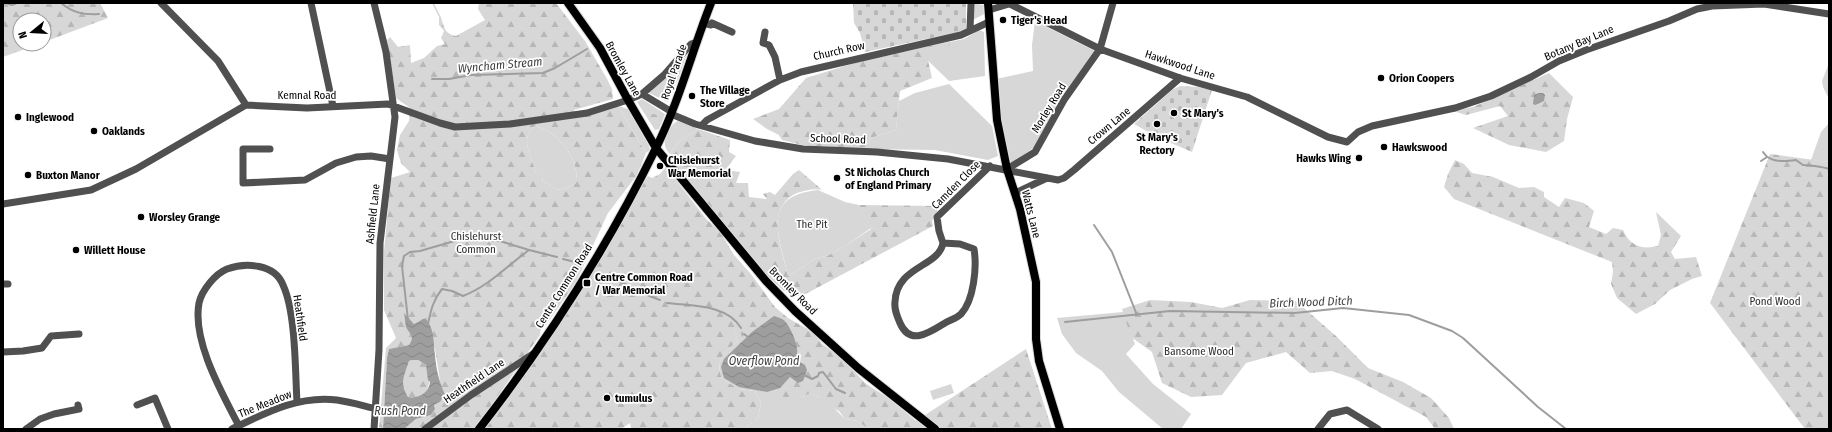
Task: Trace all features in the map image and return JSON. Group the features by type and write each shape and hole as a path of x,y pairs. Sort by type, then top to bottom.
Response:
{"main road":[{"name":"Bromley Lane","path":"568,3 600,48 656,148"},
{"name":"Royal Parade","path":"656,148 672,113 710,3"},
{"name":"Watts Lane","path":"989,6 997,120 1007,169 1020,209 1036,282 1036,339 1039,361 1060,429"},
{"name":"Centre Common Road","path":"479,429 537,352 614,226 656,148"},
{"name":"Bromley Road","path":"656,148 766,281 790,306 858,368 935,429"}],"street":[{"path":"3,204 91,190 136,169 246,105 218,61 161,3"},
{"path":"311,3 333,106"},
{"name":"Ashfield Lane","path":"374,3 386,52 395,117 380,243 379,350 374,429"},
{"path":"970,30 971,3"},
{"name":"Hawkwood Lane","path":"989,6 1008,3 1100,49 1180,78 1247,97 1328,137 1347,142"},
{"name":"Morley Road","path":"1007,169 1035,152 1064,100 1100,49 1113,3"},
{"name":"Botany Bay Lane","path":"1347,142 1358,132 1372,126 1455,108 1491,96 1579,53 1669,21 1697,9 1712,6 1764,4 1829,14"},
{"name":"Church Row","path":"702,125 707,120 780,80 801,72 961,35 989,22"},
{"path":"703,23 711,25 712,23 732,32"},
{"path":"765,32 763,43 769,45 775,57 780,80"},
{"name":"Kemnal Road","path":"246,105 308,108 388,104 455,127 510,124 587,113 642,94 664,75 691,44 697,42"},
{"name":"Crown Lane","path":"1007,169 1058,180 1064,178 1180,78"},
{"name":"School Road","path":"642,94 687,121 755,140 803,149 877,152 950,159 1007,169"},
{"path":"270,149 243,149 243,183 305,180 336,163 356,157 371,156 390,159"},
{"name":"Camden Close","path":"943,243 937,217 990,166"},
{"name":"Crown Lane","path":"1015,193 1047,178"},
{"path":"943,243 960,244 974,249 976,263 969,300 961,314 933,330 916,336 909,336 903,330 896,311 895,303 898,289 909,274 935,257 942,250 943,243"},
{"name":"Heathfield","path":"235,427 211,370 199,324 199,304 202,295 218,274 227,269 253,266 265,268 276,273 283,284 290,312 297,402"},
{"path":"3,352 23,352 42,348 51,336 79,334"},
{"name":"Heathfield Lane","path":"425,429 471,395 537,352"},
{"path":"137,405 155,398 168,429"},
{"name":"The Meadow","path":"235,427 278,408 313,399 332,399 376,409"},
{"path":"26,429 40,420 54,414 79,409 78,405"},
{"path":"1318,429 1330,414 1347,410 1378,429"}],"green space":[{"path":"3,3 100,3 108,18 52,39 52,12 12,12 12,52 17,52 3,57"},
{"name":"Chislehurst Common","path":"432,3 434,3 441,16 446,31 456,36 485,20 478,9 479,3 556,3 585,41 612,89 613,99 574,110 575,115 618,106 646,153 637,175 608,213 576,282 546,325 541,327 540,335 475,429 404,429 416,419 431,415 435,409 434,405 439,403 445,393 441,387 435,349 421,320 414,324 407,317 407,328 411,333 412,338 409,345 389,349 387,358 383,429 379,429 386,348 396,338 384,310 384,251 391,178 410,172 401,163 397,150 400,135 409,121 410,108 396,98 387,40 390,37 398,47 410,45 411,63 424,58 437,46 445,44 441,38 444,31 439,25 439,17","holes":["535,126 544,129 559,140 565,147 574,164 577,182 567,188 556,190 548,183 543,182 541,176 536,174 528,149 528,137 530,131"]},
{"path":"853,3 966,3 966,29 959,32 865,52 860,33 854,23"},
{"path":"973,3 983,5 984,14 973,20"},
{"path":"1035,21 1095,51 1035,147 1011,164 1000,114 996,79 1033,71 1032,45"},
{"path":"979,30 984,32 985,76 949,81 916,49 964,39"},
{"path":"949,42 950,44 945,49 927,56 932,78 900,91 896,130 871,138 864,149 802,145 782,140 779,135 753,119 779,109 806,78 858,62"},
{"path":"688,50 679,77 668,102 649,93"},
{"path":"1829,63 1829,99 1823,87 1822,81"},
{"path":"1549,73 1573,97 1567,119 1564,141 1546,152 1509,145 1473,128 1508,116 1500,106 1466,115 1453,111 1473,107"},
{"path":"949,84 992,126 998,156 988,160 935,150 864,149 871,138 896,130 899,101 915,93"},
{"path":"1180,86 1198,87 1212,90 1192,152 1157,137 1134,124 1172,90"},
{"path":"642,99 665,114 659,129 655,130 637,102"},
{"path":"618,106 628,109 649,146 650,150 646,153"},
{"path":"651,114 659,115 659,127 655,127 649,118"},
{"path":"678,121 698,129 679,141 670,154 665,146 665,143 668,131 675,122"},
{"path":"1829,123 1829,162 1811,160 1821,132"},
{"path":"535,126 552,134 565,147 574,164 577,182 567,188 556,190 548,183 543,182 542,178 536,174 527,143 530,131"},
{"path":"698,129 730,140 729,152 736,156 725,170 740,172 736,183 748,183 749,197 767,199 763,194 770,192 775,195 793,174 799,170 820,188 821,190 818,189 797,193 787,200 781,208 778,219 778,230 788,276 814,259 829,255 871,229 859,205 940,206 932,221 933,226 800,297 791,288 784,291 765,273 675,164 670,154 679,141"},
{"name":"Pond Wood","path":"1770,154 1829,162 1829,429 1805,429 1710,303"},
{"path":"1455,160 1464,164 1472,173 1493,177 1519,188 1534,187 1544,192 1544,197 1559,207 1565,198 1584,203 1594,211 1589,227 1606,234 1613,228 1623,230 1629,240 1637,246 1658,246 1661,235 1656,212 1681,236 1671,252 1675,259 1696,257 1702,276 1692,279 1670,290 1655,304 1636,314 1617,298 1611,284 1613,272 1612,262 1454,199 1444,187 1448,174"},
{"path":"666,167 707,220 719,230 734,255 751,274 775,307 788,318 813,332 822,344 841,357 865,383 891,400 916,421 1026,349 1052,429 869,429 857,421 845,419 839,411 827,405 824,398 820,398 810,393 801,398 786,402 780,391 780,374 752,328 742,337 738,328 734,330 738,341 724,353 720,362 719,367 722,379 739,389 755,391 761,403 758,418 745,428 773,429 634,429 631,428 630,423 621,429 480,429 498,406 648,176 652,178 660,174"},
{"name":"The Pit","path":"818,190 845,202 859,205 871,228 829,255 814,259 788,276 778,232 778,220 781,209 788,200 800,194"},
{"name":"Bansome Wood","path":"1150,300 1191,302 1222,308 1250,300 1296,301 1336,336 1368,368 1403,382 1431,398 1449,418 1454,429 1435,429 1426,417 1355,379 1332,371 1310,373 1286,352 1246,363 1222,395 1191,397 1162,383 1152,352 1131,337 1122,309"},
{"path":"1123,312 1135,344 1126,354 1153,384 1191,414 1181,429 1163,429 1119,392 1102,371 1076,353 1062,334 1057,318"},
{"path":"738,327 747,332 752,328 797,398 801,398 810,393 820,398 824,398 845,419 857,421 869,429 745,428 758,418 761,403 755,391 739,389 722,379 719,367 724,353 738,341 734,330"},
{"path":"418,360 426,365 429,383 428,388 421,395 408,397 403,387 403,379 409,361"},
{"path":"951,384 954,393 933,400 930,391"}],"water":[{"path":"1543,93 1545,95 1544,101 1535,105 1533,104 1534,95"},
{"name":"Rush Pond","path":"404,313 414,324 428,318 426,319 431,327 433,336 438,375 445,394 440,402 434,405 435,409 431,415 416,419 404,429 383,429 387,358 389,349 409,345 412,339 406,327","holes":["418,360 426,365 428,380 430,382 429,386 428,389 419,396 408,397 403,384 404,376 409,361"]},
{"name":"Overflow Pond","path":"774,316 785,321 793,334 797,353 800,356 798,361 805,365 807,370 803,381 798,383 790,377 780,388 767,392 739,387 724,378 721,367 724,359 752,332"}],"waterway":[{"name":"Wyncham Stream","path":"5,3 12,5 17,3"},
{"name":"Wyncham Stream","path":"61,3 79,13 99,14"},
{"name":"Wyncham Stream","path":"432,79 449,79 471,75 543,73 555,68 587,49"},
{"path":"1763,152 1766,156 1774,160 1796,160 1803,165 1829,169"},
{"path":"1761,161 1767,157"},
{"path":"1094,225 1112,252 1137,315"},
{"path":"408,320 402,266 404,256 410,252 420,251 458,240 500,241 529,250"},
{"path":"428,324 434,301 442,289 452,291 463,296 472,292 490,281 529,250 557,257"},
{"path":"563,259 579,263"},
{"path":"600,273 660,300"},
{"path":"667,303 718,310 735,320 741,328"},
{"name":"Birch Wood Ditch","path":"1065,322 1170,311 1295,313 1343,308 1409,315 1452,331 1463,338 1538,407 1566,429"},
{"path":"744,334 749,338"},
{"path":"804,375 812,379 818,376 819,373 823,372 836,389 845,393"}],"place":[{"name":"Tiger's Head","path":"1003,20"},
{"name":"Orion Coopers","path":"1381,78"},
{"name":"The Village Store","path":"692,96"},
{"name":"St Mary's","path":"1174,113"},
{"name":"Inglewood","path":"18,117"},
{"name":"St Mary's Rectory","path":"1157,124"},
{"name":"Oaklands","path":"94,131"},
{"name":"Hawkswood","path":"1384,147"},
{"name":"Hawks Wing","path":"1359,158"},
{"name":"Chislehurst War Memorial","path":"660,166"},
{"name":"Buxton Manor","path":"28,175"},
{"name":"St Nicholas Church of England Primary","path":"837,178"},
{"name":"Worsley Grange","path":"141,217"},
{"name":"Willett House","path":"76,250"},
{"name":"Centre Common Road / War Memorial","path":"587,283"},
{"name":"tumulus","path":"607,398"}]}
